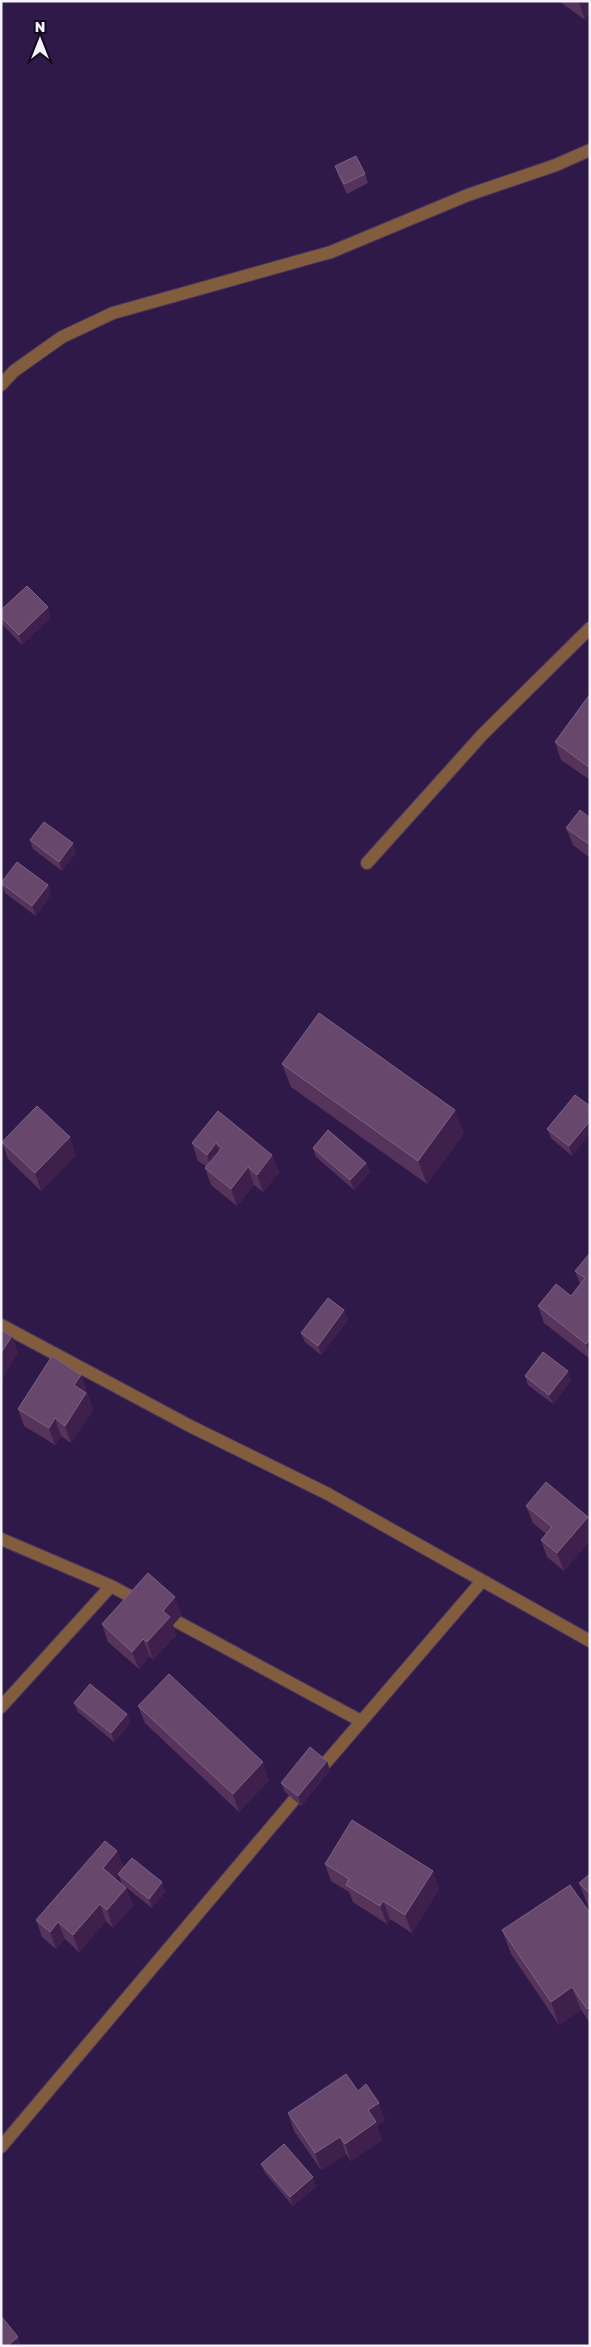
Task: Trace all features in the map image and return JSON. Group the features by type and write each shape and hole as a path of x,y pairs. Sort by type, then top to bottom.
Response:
{"street":[{"path":"1,385 14,371 62,337 113,313 331,252 468,195 556,165 590,150"},
{"path":"367,862 482,735 590,628"},
{"path":"1,1325 190,1426 328,1494 590,1641"},
{"path":"1,1539 112,1586 361,1721"},
{"path":"1,2147 361,1721 482,1581"},
{"path":"1,1707 112,1586"}],"building":[{"path":"356,156 365,174 344,184 335,166"},
{"path":"27,586 48,607 19,635 1,617 1,610"},
{"path":"590,694 590,768 555,742"},
{"path":"580,810 590,818 590,845 566,828"},
{"path":"44,822 73,843 59,862 30,840"},
{"path":"17,862 48,885 32,906 1,883"},
{"path":"319,1013 455,1110 418,1161 282,1064"},
{"path":"575,1095 590,1106 590,1121 569,1146 547,1129"},
{"path":"37,1106 70,1137 35,1173 2,1142"},
{"path":"218,1111 272,1155 257,1175 248,1167 231,1189 205,1168 222,1148 216,1143 207,1155 192,1143"},
{"path":"328,1130 366,1163 350,1180 313,1148"},
{"path":"590,1253 590,1340 586,1344 538,1306 556,1284 571,1296 585,1278 575,1271"},
{"path":"328,1298 344,1310 318,1346 301,1333"},
{"path":"1,1330 12,1336 1,1353"},
{"path":"543,1352 568,1371 549,1395 525,1376"},
{"path":"52,1356 81,1375 74,1385 86,1393 65,1426 55,1418 49,1428 18,1409"},
{"path":"546,1482 588,1517 557,1553 541,1540 552,1527 526,1506"},
{"path":"148,1573 175,1597 163,1611 170,1617 147,1642 143,1639 132,1652 102,1624"},
{"path":"169,1674 263,1762 233,1794 138,1706"},
{"path":"90,1684 127,1714 111,1733 74,1703"},
{"path":"310,1747 327,1761 298,1796 281,1783"},
{"path":"352,1820 433,1871 405,1915 383,1901 380,1906 346,1885 349,1879 325,1864"},
{"path":"105,1841 117,1851 103,1868 126,1888 107,1910 100,1904 73,1935 58,1922 50,1932 36,1920"},
{"path":"132,1858 162,1882 149,1899 118,1874"},
{"path":"590,1874 590,1894 579,1883"},
{"path":"570,1885 590,1913 590,2007 587,2009 572,1987 551,2002 502,1930"},
{"path":"346,2074 358,2091 366,2084 379,2103 368,2110 376,2122 345,2144 340,2137 315,2153 288,2113"},
{"path":"284,2144 313,2177 290,2197 261,2164"},
{"path":"1,2316 18,2337 7,2346 1,2346"}]}
